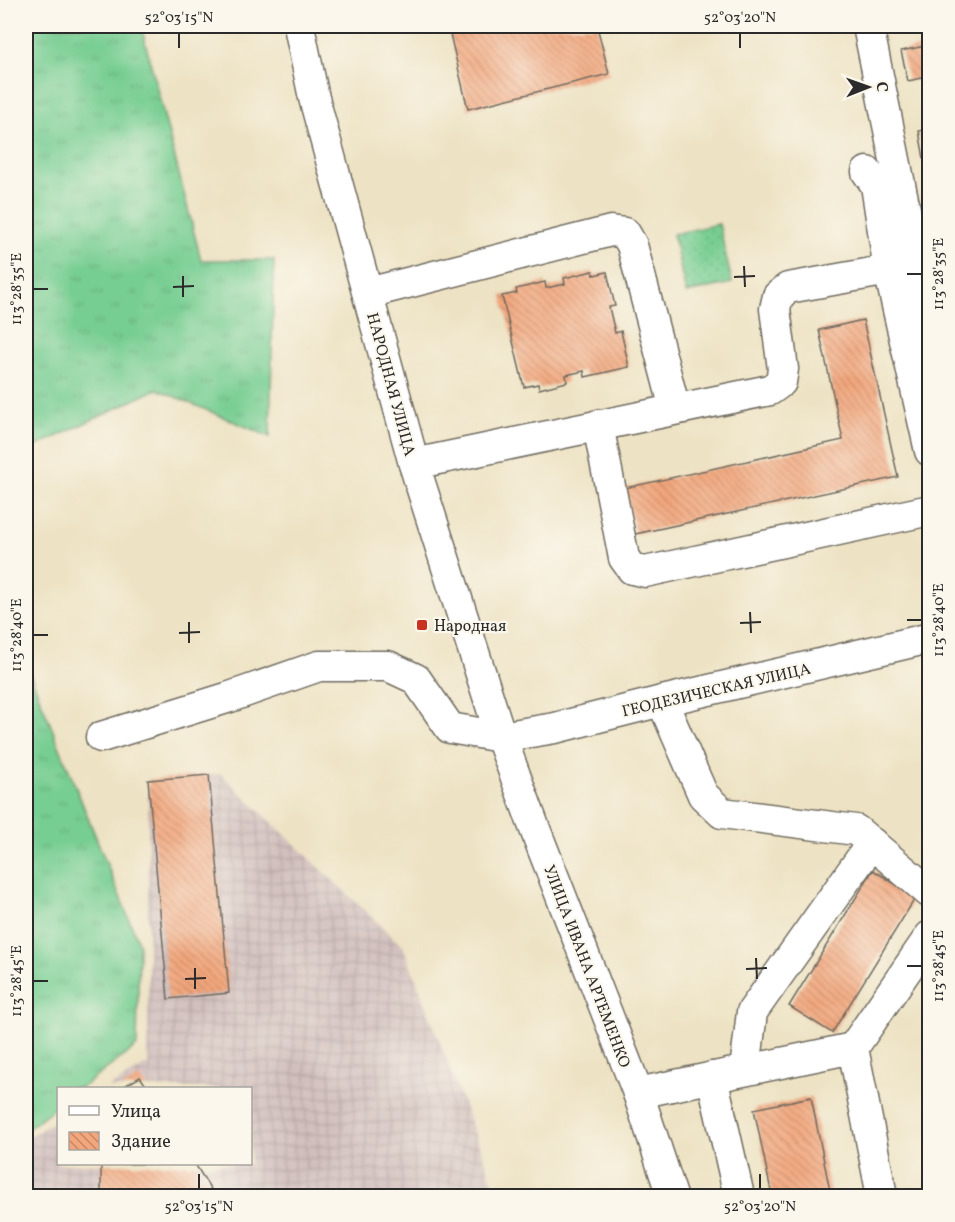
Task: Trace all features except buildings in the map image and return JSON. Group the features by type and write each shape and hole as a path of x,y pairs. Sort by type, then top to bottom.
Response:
{"street":[{"name":"НАРОДНАЯ УЛИЦА","path":"299,26 314,98 414,464 501,737"},
{"path":"868,26 930,333"},
{"path":"867,172 876,185 889,270 930,451"},
{"path":"368,293 611,231 625,233 632,245 675,410"},
{"path":"414,464 770,390 781,382 783,369 775,309 778,296 788,288 889,270"},
{"path":"598,425 624,558 632,569 645,572 930,510"},
{"name":"ГЕОДЕЗИЧЕСКАЯ УЛИЦА","path":"102,737 319,666 388,666 416,679 450,728 501,737 555,728 930,638"},
{"path":"662,701 703,795 722,813 856,830 930,893"},
{"name":"УЛИЦА ИВАНА АРТЕМЕНКО","path":"501,737 638,1093 672,1197"},
{"path":"746,1070 752,1012 872,843"},
{"path":"638,1093 853,1048 930,936"},
{"path":"853,1048 882,1197"},
{"path":"712,1077 739,1197"}],"shaded area":[{"path":"221,774 404,948 492,1179 496,1196 26,1196 26,1139 57,1120 57,1165 252,1165 252,1087 110,1087 148,1064 148,780"}],"green space":[{"path":"26,26 141,26 201,260 274,260 270,437 157,389 26,451"},
{"path":"719,224 732,283 686,293 673,234"},
{"path":"26,664 139,944 137,1046 82,1087 57,1087 57,1106 26,1130"}],"place":[{"name":"Народная","path":"422,625"}]}
